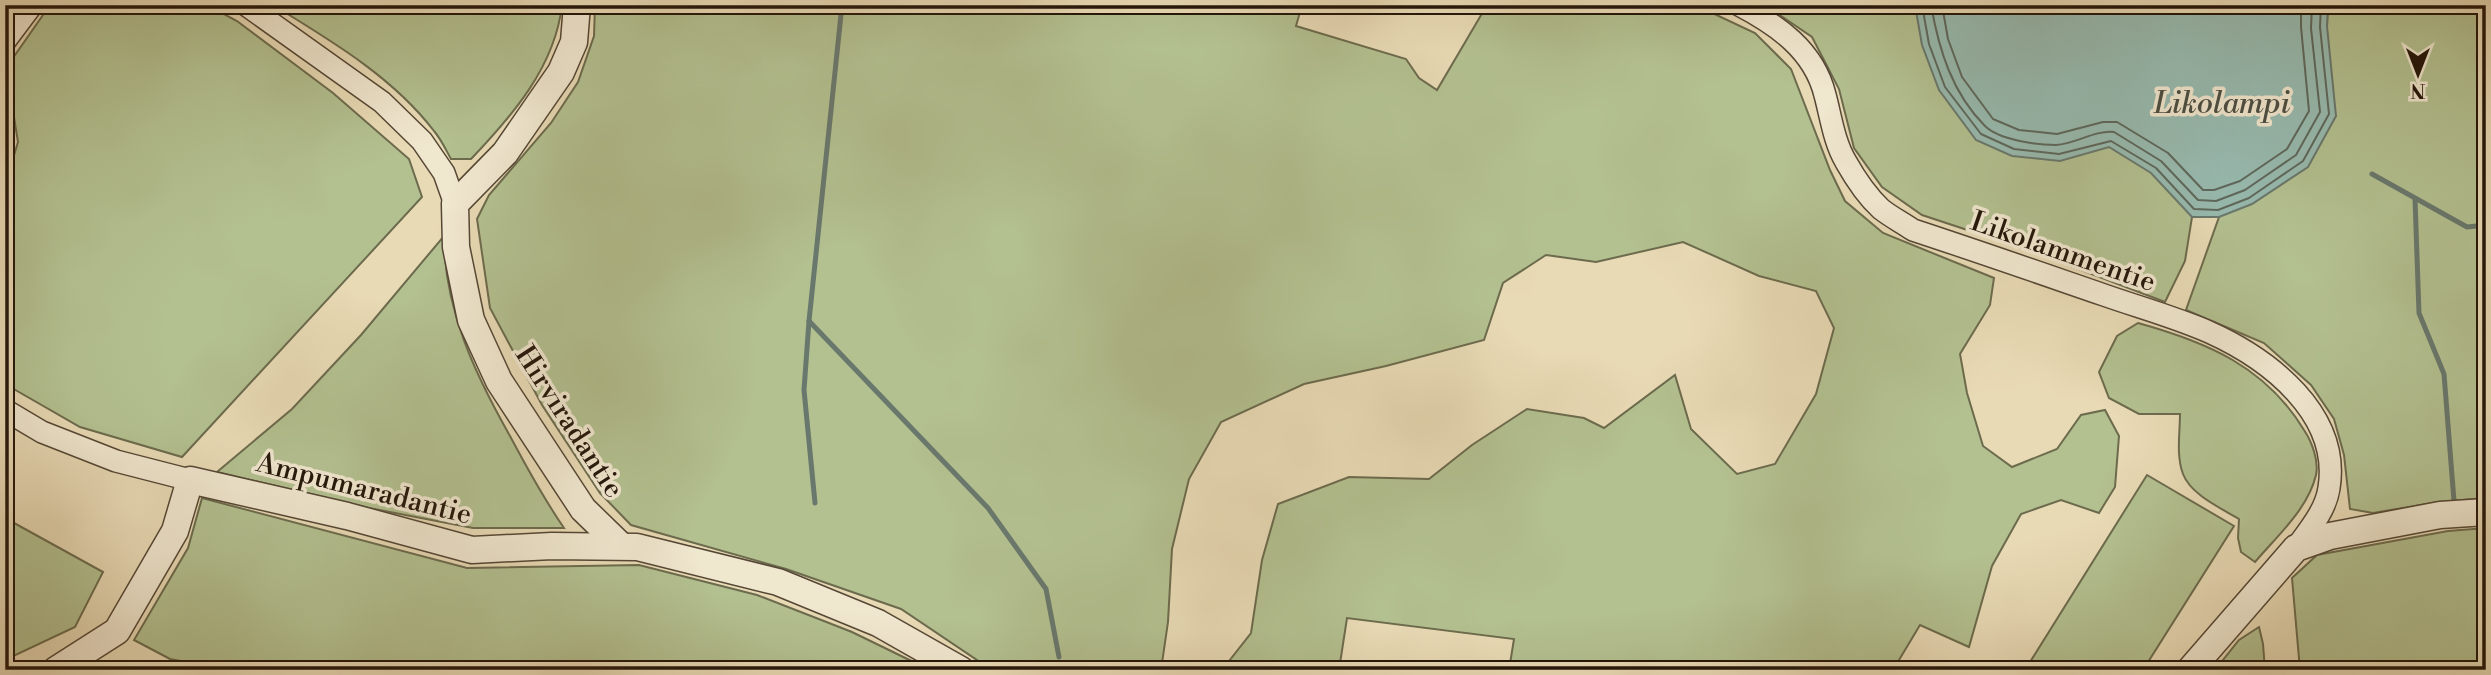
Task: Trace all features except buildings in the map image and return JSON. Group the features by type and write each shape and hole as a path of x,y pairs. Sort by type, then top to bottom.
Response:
{"street":[{"path":"5,41 32,5"},
{"name":"Hirviradantie","path":"246,5 382,102 422,141 444,173 455,204 456,247 471,320 499,381 583,509 620,545"},
{"path":"455,204 505,153 561,72 574,42 577,5"},
{"name":"Likolammentie","path":"1738,5 1767,20 1790,37 1808,58 1825,91 1832,128 1845,160 1881,209 1913,230 2209,332 2263,363 2299,394 2320,426 2331,463 2329,490 2317,518 2297,548"},
{"path":"5,410 42,432 116,461 190,480 175,531 117,631 56,670"},
{"name":"Ampumaradantie","path":"190,480 347,516 472,550 552,545 637,547 778,582 878,623 961,670"},
{"path":"2190,670 2297,548 2330,536 2440,515 2486,512"}],"green space":[{"path":"50,5 207,5 237,21 333,93 409,159 422,197 182,457 80,427 5,384 5,185 18,142 6,68"},
{"path":"273,5 562,5 551,49 541,70 516,108 471,159 451,159 437,134 400,93 360,61"},
{"path":"595,5 1302,5 1296,26 1406,59 1419,78 1437,90 1487,5 1678,5 1706,10 1755,33 1791,69 1830,170 1845,201 1883,233 1994,278 1990,305 1960,354 1967,393 1983,446 2012,467 2057,449 2081,415 2105,410 2119,436 2115,487 2099,513 2061,500 2021,514 1992,566 1969,647 1920,625 1893,670 1509,670 1514,639 1347,618 1339,670 1222,670 1251,633 1262,560 1278,504 1349,477 1429,479 1472,445 1527,409 1584,418 1604,428 1675,375 1691,429 1737,474 1775,464 1816,394 1834,328 1816,291 1759,276 1683,242 1596,262 1546,255 1503,283 1484,340 1304,384 1221,422 1189,479 1172,549 1168,622 1161,670 1005,670 983,664 901,609 786,569 631,525 600,493 542,405 490,308 477,219 489,195 551,123 578,82 594,36"},
{"path":"1765,5 2058,5 2327,26 2328,5 2486,5 2486,498 2439,502 2373,513 2350,509 2344,455 2334,419 2311,385 2264,343 2186,310 2219,217 2192,217 2185,261 2165,302 2031,251 1922,215 1882,187 1854,148 1839,89 1812,37"},
{"path":"444,236 449,289 474,365 497,413 564,528 473,528 369,508 217,472 292,409 361,335"},
{"path":"2138,323 2211,349 2253,373 2289,408 2310,440 2317,464 2312,487 2291,522 2255,562 2241,552 2238,538 2239,519 2199,495 2187,482 2179,452 2180,414 2139,414 2109,398 2099,372 2117,336"},
{"path":"2147,475 2234,526 2143,670 2025,670"},
{"path":"202,498 467,568 639,565 757,595 852,632 930,670 228,670 170,659 134,640 188,548"},
{"path":"5,518 103,572 75,627 5,660"},
{"path":"2486,528 2486,670 2300,670 2292,578 2317,555 2448,531"},
{"path":"2259,627 2265,670 2215,670 2239,640"}],"water":[{"name":"Likolampi","path":"1915,5 2328,5 2327,26 2336,116 2308,167 2252,204 2219,217 2192,217 2151,173 2109,147 2060,161 2012,156 1976,140 1939,90 1922,45"}],"waterway":[{"path":"815,503 804,390 842,5"},
{"path":"2372,174 2467,227 2486,225"},
{"path":"2415,199 2419,313 2444,374 2454,501"},
{"path":"809,321 988,508 1046,589 1059,657"}]}
